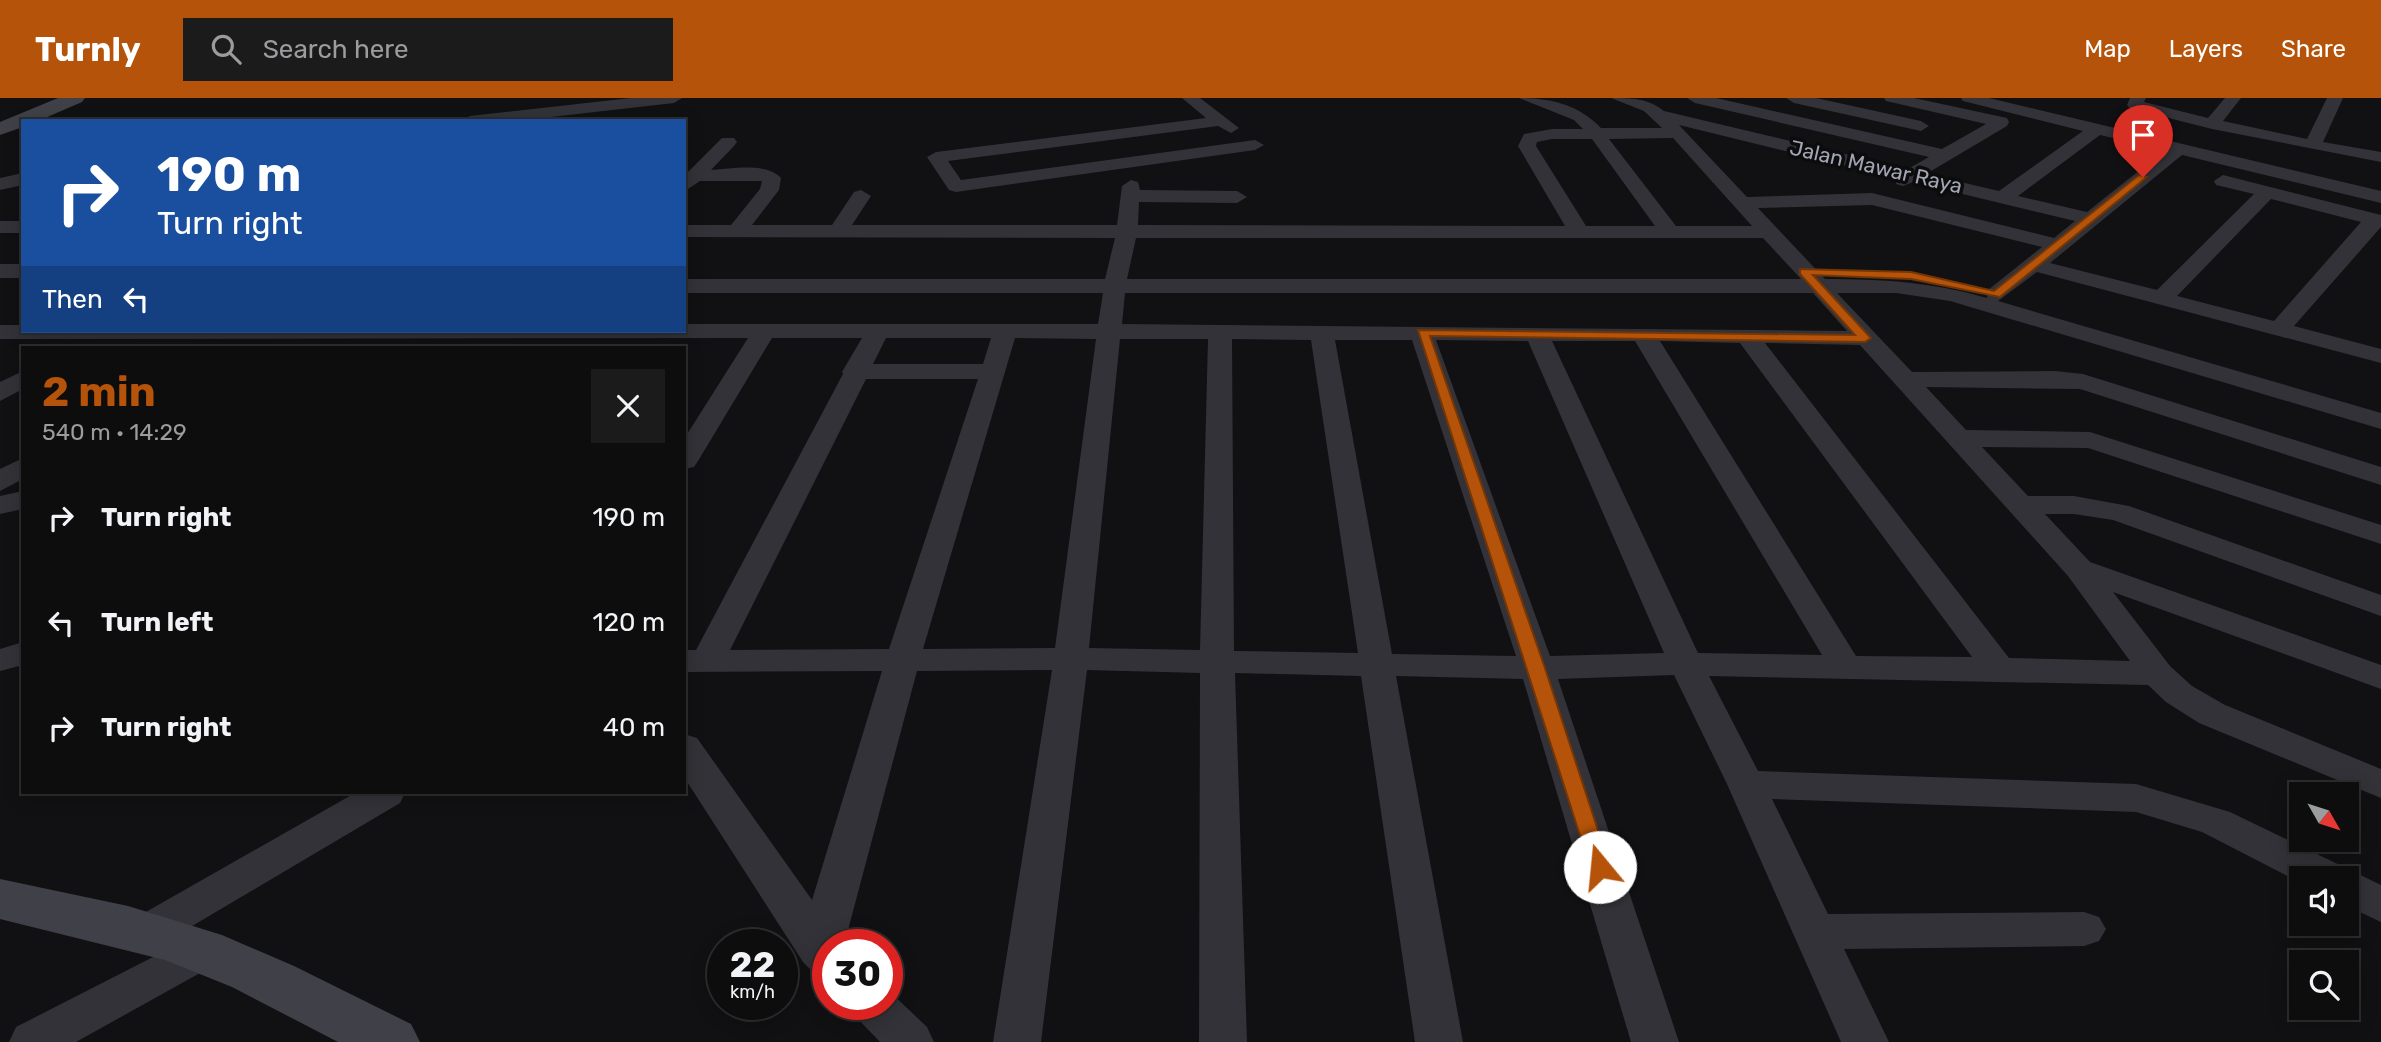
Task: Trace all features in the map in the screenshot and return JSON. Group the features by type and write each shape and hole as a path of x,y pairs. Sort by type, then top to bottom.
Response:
{"main road":[{"path":"24,119 75,98"},
{"path":"0,129 21,120"},
{"path":"0,899 145,933 202,950 267,979 391,1042"}],"street":[{"path":"483,119 593,102 674,98"},
{"path":"1190,98 1222,121 1255,145 956,186 936,157 1222,121"},
{"path":"1527,98 1580,116 1596,133 1671,233"},
{"path":"1619,98 1665,114 1766,232 1908,380 1956,438 2079,569 2158,674 2179,694 2212,714 2381,784"},
{"path":"1695,98 1944,155"},
{"path":"1794,98 1974,138"},
{"path":"1892,98 2001,122"},
{"path":"1969,98 2381,197"},
{"path":"2138,98 2135,105 2212,124 2381,157"},
{"path":"2212,124 2233,98"},
{"path":"2313,145 2335,98"},
{"path":"1872,199 2001,122 2026,112"},
{"path":"1580,233 1527,146 1530,138 1537,135 1596,133 1665,114"},
{"name":"Jalan Mawar Raya","path":"1665,114 2091,219"},
{"path":"2004,197 2095,130"},
{"path":"690,181 728,142"},
{"path":"1996,295 2178,149"},
{"path":"2160,164 2378,220 2279,329"},
{"path":"1830,170 1852,199"},
{"path":"690,181 760,174 772,178 769,190 737,231"},
{"path":"0,184 21,179"},
{"path":"1017,1042 1072,659 1109,333 1116,278 1127,231 1130,191 1237,197"},
{"path":"2162,298 2266,192"},
{"path":"838,231 861,196"},
{"path":"1740,203 1872,199 2058,245"},
{"path":"0,227 21,227"},
{"path":"686,231 1766,232"},
{"path":"2034,265 2381,356"},
{"path":"686,269 1116,278 1813,280 1911,275 1996,295 2381,421"},
{"path":"0,271 21,271"},
{"path":"686,286 1116,278"},
{"path":"1813,280 1922,289 2381,403"},
{"path":"0,287 21,287"},
{"path":"686,331 1643,334 1865,338"},
{"path":"830,929 902,662 990,371 1005,331"},
{"path":"0,332 21,332"},
{"path":"686,458 764,332"},
{"path":"72,346 92,333"},
{"path":"194,346 212,333"},
{"path":"249,333 426,340 517,333"},
{"path":"877,333 696,662 1072,659 1537,668 1686,664 2158,674"},
{"path":"1220,333 1217,662 1223,1042"},
{"path":"1322,333 1439,1042"},
{"path":"1422,333 1537,668 1655,1042"},
{"path":"1537,334 1686,664 1746,784 1865,1042"},
{"path":"1643,334 1846,667"},
{"path":"1746,335 1998,669"},
{"path":"2083,382 2136,342"},
{"path":"854,372 990,371"},
{"path":"0,393 21,379"},
{"path":"1908,380 2055,379 2083,382 2381,476"},
{"path":"1956,438 2090,440 2381,535"},
{"path":"0,482 21,467"},
{"path":"0,505 21,500"},
{"path":"2018,505 2074,505 2119,512 2381,606"},
{"path":"2079,569 2381,678"},
{"path":"0,660 21,654"},
{"path":"686,750 812,937"},
{"path":"1746,784 2136,798 2172,806 2216,822 2305,866"},
{"path":"145,933 384,794"},
{"path":"2359,893 2381,905"},
{"path":"1813,932 2084,929"},
{"path":"33,1042 202,950"},
{"path":"889,1020 910,1042"}],"route":[{"path":"1600,867 1537,668 1422,333 1865,338 1804,271 1911,275 1996,295 2143,177"}]}
